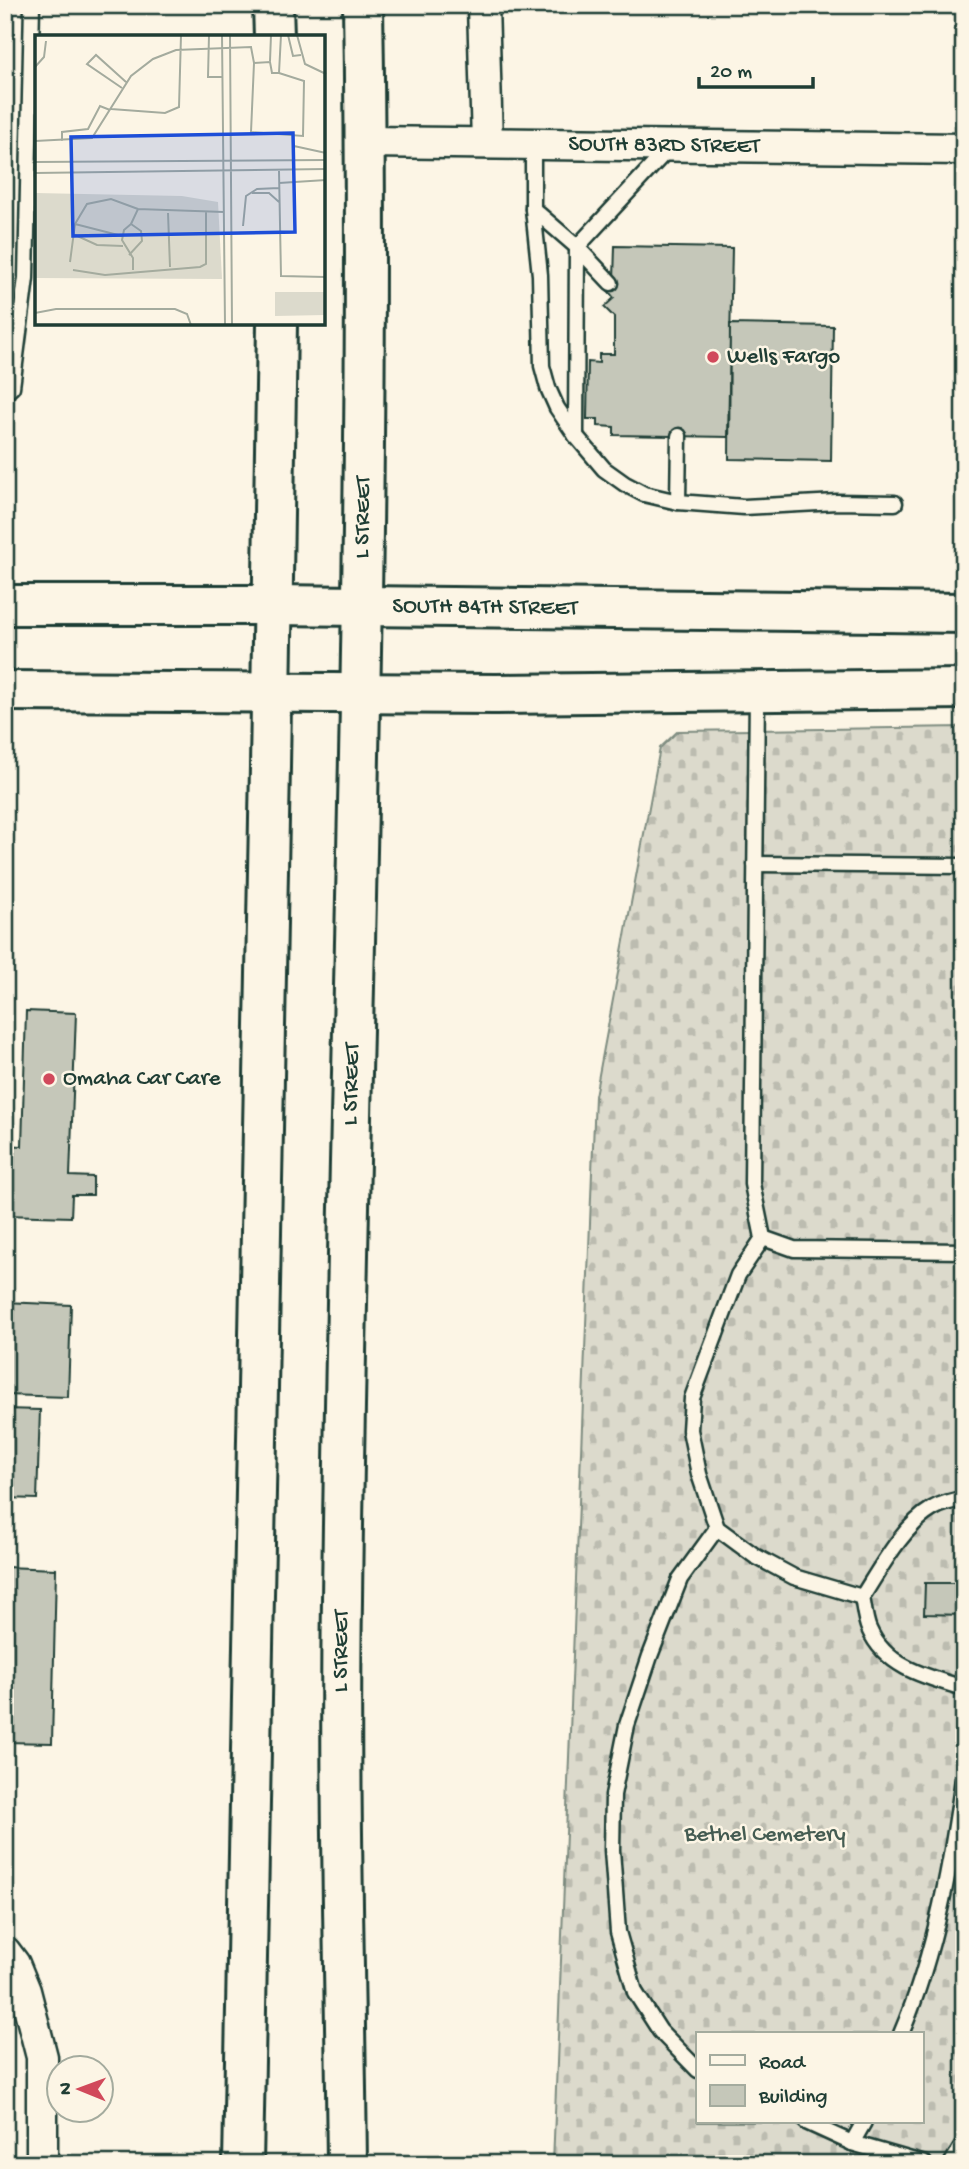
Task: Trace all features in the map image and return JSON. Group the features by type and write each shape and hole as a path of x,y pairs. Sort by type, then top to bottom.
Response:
{"main road":[{"path":"273,5 274,35"},
{"name":"L STREET","path":"346,2164 342,1603 362,606 365,142 363,5"},
{"path":"243,2164 277,326"},
{"name":"SOUTH 84TH STREET","path":"5,604 964,613"},
{"path":"5,691 360,694 964,689"}],"street":[{"path":"482,5 487,143"},
{"name":"SOUTH 83RD STREET","path":"365,142 964,149"},
{"path":"5,1952 14,1964 25,1991 42,2057 42,2164"}],"lane":[{"path":"5,393 12,387 26,278 32,5"},
{"path":"533,144 533,209 540,275 542,366 557,408 576,436 604,468 644,494 678,502 744,507 807,503 895,503"},
{"path":"576,436 577,247 670,146"},
{"path":"533,209 577,247 611,283"},
{"path":"678,502 679,436"},
{"path":"757,692 752,1184 763,1238 738,1275 692,1398 690,1430 697,1463 718,1528 755,1556 794,1577 862,1597"},
{"path":"755,864 964,866"},
{"path":"763,1238 794,1249 964,1251"},
{"path":"964,1499 932,1509 913,1525 896,1545 862,1597 869,1629 886,1654 917,1675 964,1688"},
{"path":"696,2068 660,2031 635,1992 618,1932 612,1850 613,1796 627,1725 655,1643 680,1580 718,1528"},
{"path":"902,2032 915,2001 934,1935 964,1771"},
{"path":"810,2124 852,2144 925,2164"},
{"path":"852,2144 863,2124"},
{"path":"951,2164 964,2143"}],"green space":[{"name":"Bethel Cemetery","path":"964,727 964,2164 553,2164 595,1096 660,748 678,731"}],"building":[{"path":"615,246 732,248 728,437 614,435 614,427 598,426 598,419 587,419 588,362 599,363 599,354 614,354 614,317 604,307 614,298 605,287 614,280"},
{"path":"730,324 833,326 831,461 729,459"},
{"name":"Omaha Car Care","path":"26,1011 76,1013 70,1176 93,1177 93,1195 72,1195 71,1217 5,1215 5,1145 22,1146"},
{"path":"5,1302 71,1305 68,1397 5,1395"},
{"path":"5,1409 40,1410 37,1499 5,1498"},
{"path":"5,1567 56,1569 52,1743 5,1742"},
{"path":"925,1583 964,1583 964,1615 924,1614"}],"place":[{"name":"Wells Fargo","path":"713,357"},
{"name":"Omaha Car Care","path":"49,1079"}]}
